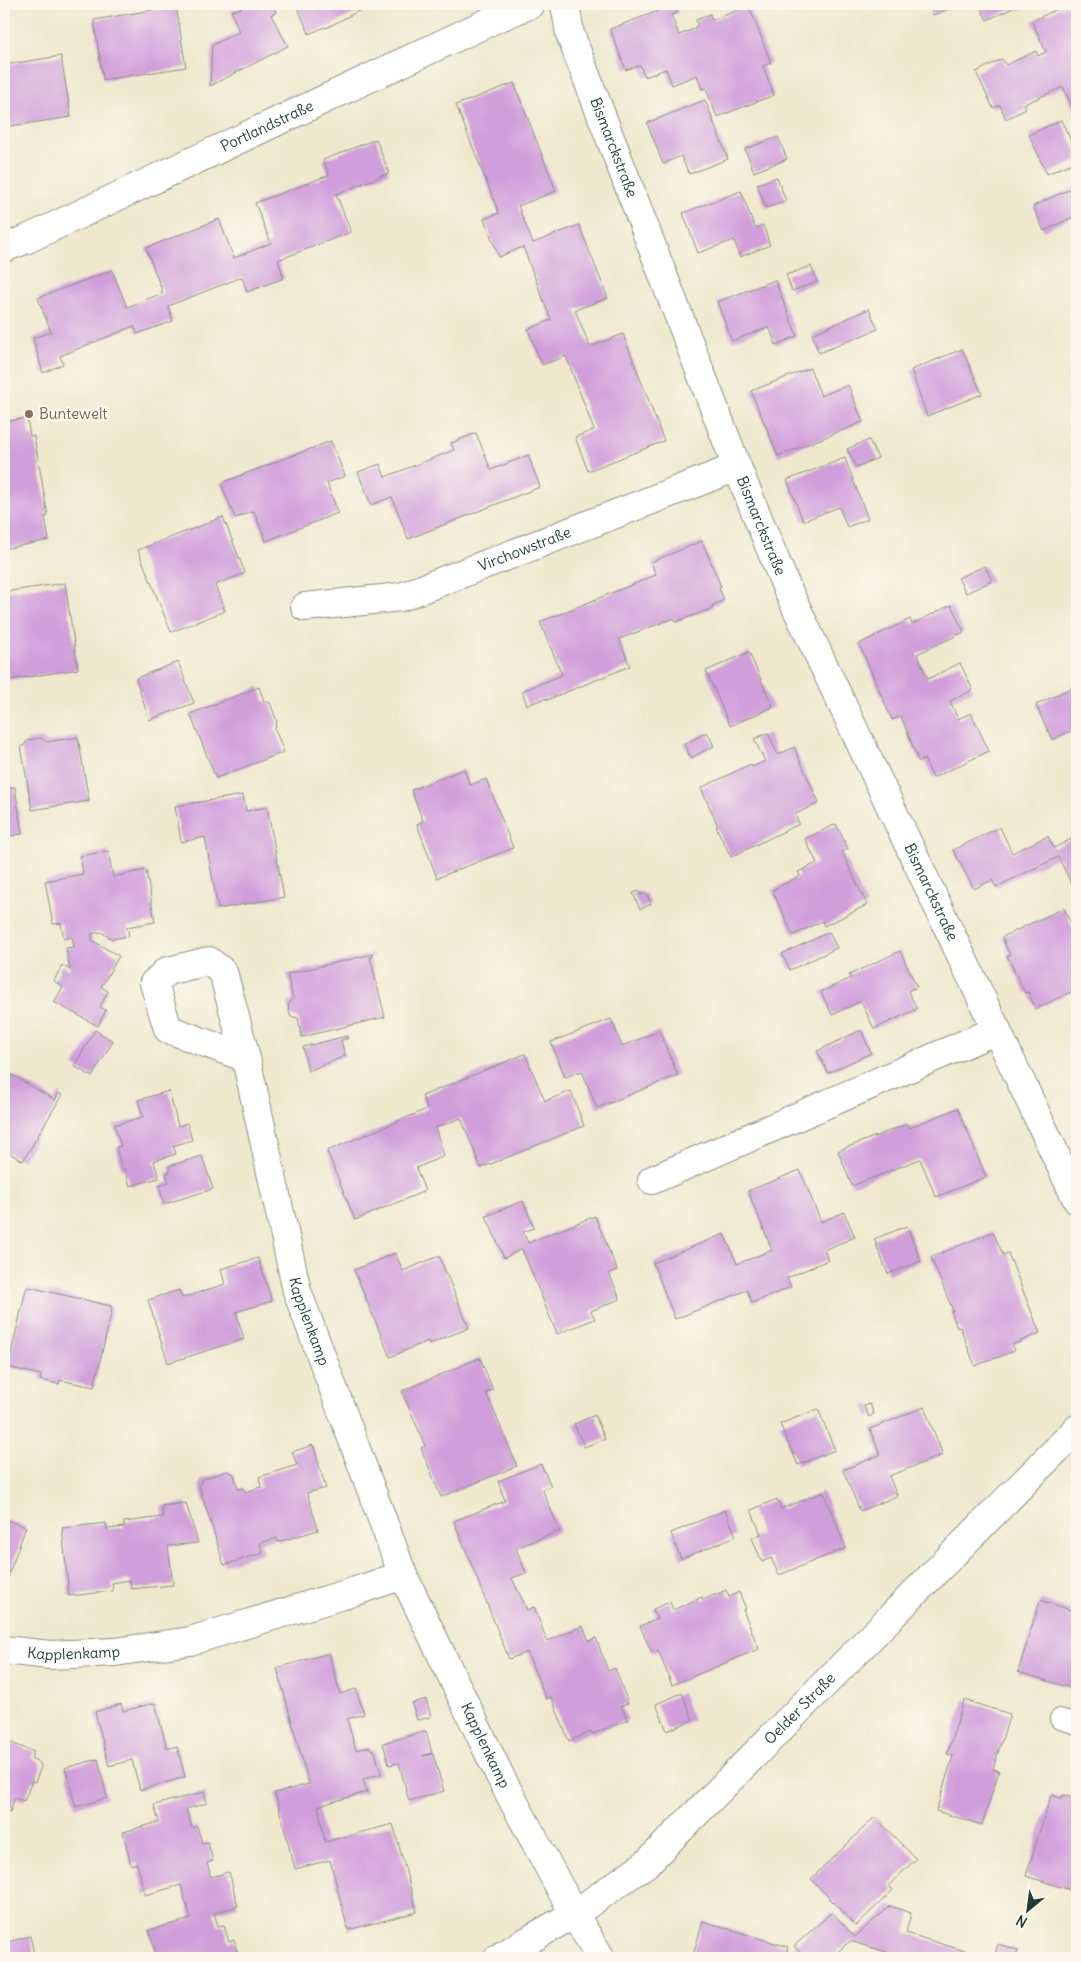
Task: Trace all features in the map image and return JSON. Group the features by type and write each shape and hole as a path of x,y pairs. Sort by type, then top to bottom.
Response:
{"street":[{"name":"Portlandstraße","path":"4,248 25,240 531,4"},
{"name":"Bismarckstraße","path":"565,4 570,34 737,467 785,584 1077,1200"},
{"name":"Virchowstraße","path":"305,606 401,597 737,467"},
{"path":"652,1180 997,1030"},
{"name":"Kapplenkamp","path":"246,1058 296,1291 403,1575 502,1780 574,1914 601,1958"},
{"name":"Oelder Straße","path":"498,1958 574,1914 647,1863 1077,1429"},
{"name":"Kapplenkamp","path":"4,1650 50,1656 115,1652 190,1641 403,1575"}],"building":[{"path":"239,4 273,4 276,12 271,15 288,46 210,86 212,45 239,32 231,11 241,8"},
{"path":"308,4 372,4 326,28 309,34 298,8"},
{"path":"929,4 961,4 933,15"},
{"path":"979,4 1022,4 987,20"},
{"path":"1068,4 1077,4 1077,117 1063,87 1024,104 1026,109 1006,119 1000,105 993,108 976,72 1002,59 1006,65 1036,51 1038,56 1046,52 1032,21"},
{"path":"674,5 678,13 671,15 679,35 696,28 695,26 698,25 696,20 710,14 712,20 749,6 771,63 763,66 774,95 717,117 706,88 702,89 697,75 672,85 666,69 645,77 640,65 626,70 610,29"},
{"path":"176,6 186,67 103,80 94,20"},
{"path":"61,56 71,117 4,127 4,65"},
{"path":"514,83 556,191 518,206 533,243 579,225 608,298 575,310 590,347 623,334 664,441 588,471 575,437 594,430 566,356 542,365 528,329 551,320 523,247 499,257 484,219 499,213 456,105"},
{"path":"705,100 728,159 689,174 681,156 663,164 647,123"},
{"path":"1061,120 1077,153 1077,161 1047,174 1029,135"},
{"path":"778,137 787,159 754,172 745,149"},
{"path":"376,139 389,173 336,194 351,232 278,260 284,278 247,292 242,277 168,306 173,321 137,334 134,326 60,356 63,364 43,373 33,338 51,332 38,298 112,270 127,307 163,293 146,248 219,219 234,258 271,243 255,203 329,175 323,160"},
{"path":"777,177 786,201 766,208 757,184"},
{"path":"1077,186 1077,215 1044,231 1033,206"},
{"path":"741,191 755,228 763,225 770,245 740,257 734,240 698,253 683,213"},
{"path":"811,266 817,282 792,291 786,275"},
{"path":"775,280 797,336 776,345 769,327 732,341 717,302"},
{"path":"869,309 878,329 819,353 812,334"},
{"path":"962,349 982,394 927,416 911,370"},
{"path":"810,368 821,396 848,385 863,422 778,456 751,391"},
{"path":"27,418 30,436 34,436 48,516 45,517 49,540 4,549 4,422"},
{"path":"476,433 491,470 528,455 540,487 408,539 392,497 371,505 358,472 380,464 385,477 454,450 451,443"},
{"path":"869,440 878,458 856,467 847,449"},
{"path":"331,441 345,476 327,483 338,513 266,541 254,511 235,518 221,483"},
{"path":"845,458 868,519 847,527 839,507 803,521 787,480"},
{"path":"223,517 245,573 215,585 225,611 171,632 138,550"},
{"path":"702,541 721,587 719,588 724,600 712,606 713,608 676,622 674,618 619,639 630,666 547,700 547,698 527,705 522,691 562,675 540,622 656,575 651,562"},
{"path":"985,566 992,581 966,593 958,578"},
{"path":"65,583 78,669 9,680 4,652 4,592"},
{"path":"951,605 964,632 917,654 928,679 960,663 973,690 950,701 958,719 971,713 989,751 933,778 924,759 919,762 901,716 892,720 859,644 910,619 912,624"},
{"path":"749,652 773,707 730,726 706,671"},
{"path":"178,662 194,703 149,720 136,678"},
{"path":"259,687 264,701 270,703 277,721 275,729 284,752 216,778 190,714"},
{"path":"1073,687 1077,695 1077,728 1052,740 1036,705"},
{"path":"707,732 714,746 691,758 684,744"},
{"path":"768,733 778,755 794,747 819,803 795,814 799,824 731,857 716,827 718,826 701,788 751,764 752,767 765,761 754,739"},
{"path":"78,737 89,801 32,810 21,746 24,746 28,740 41,738 47,742"},
{"path":"464,769 470,785 486,779 513,848 437,878 417,824 423,821 411,790"},
{"path":"15,787 22,834 4,837 4,789"},
{"path":"243,795 246,811 267,807 284,897 218,909 205,837 181,842 175,806"},
{"path":"836,824 848,849 842,852 867,905 824,926 822,921 793,935 772,890 800,876 798,872 817,863 805,839"},
{"path":"1000,827 1012,853 1048,836 1054,848 1077,836 1077,895 1058,857 996,887 992,880 974,889 953,850"},
{"path":"108,851 113,877 146,870 155,922 127,927 129,936 112,939 101,932 91,934 93,941 119,956 101,987 108,991 100,1007 106,1010 98,1026 54,1002 63,987 54,981 62,965 70,970 66,948 74,947 72,937 64,939 61,923 53,924 45,881 83,874 80,856"},
{"path":"639,891 641,895 646,893 651,904 640,909 633,893"},
{"path":"1064,908 1077,937 1077,989 1036,1009 1028,992 1025,993 1007,956 1010,955 1002,937"},
{"path":"829,932 837,948 790,970 782,954"},
{"path":"900,951 917,987 908,991 917,1009 874,1029 861,1001 832,1015 821,992 851,978 849,975"},
{"path":"373,954 373,957 370,957 385,1017 302,1037 298,1018 290,1016 288,1005 293,999 287,974"},
{"path":"611,1019 622,1046 659,1031 678,1075 597,1108 582,1071 565,1077 551,1042"},
{"path":"95,1030 113,1041 92,1077 74,1066"},
{"path":"861,1030 871,1053 828,1073 817,1051"},
{"path":"347,1036 348,1038 341,1040 345,1056 308,1071 303,1047"},
{"path":"525,1054 545,1101 571,1091 584,1126 481,1168 461,1118 435,1128 444,1156 416,1168 425,1191 355,1220 327,1151 427,1109 422,1096"},
{"path":"4,1070 55,1100 59,1093 62,1095 23,1161 4,1150"},
{"path":"169,1091 178,1126 187,1123 192,1140 173,1146 176,1154 154,1161 159,1178 130,1186 125,1169 122,1170 116,1147 121,1146 114,1125 143,1117 138,1100"},
{"path":"958,1108 986,1177 936,1197 920,1159 852,1186 838,1151 907,1124 909,1128"},
{"path":"202,1156 213,1189 164,1204 159,1186 169,1182 166,1173 170,1172 169,1166"},
{"path":"800,1170 821,1222 844,1212 855,1237 824,1250 828,1260 787,1278 791,1287 752,1303 747,1290 675,1319 653,1263 724,1234 737,1264 772,1250 748,1191"},
{"path":"523,1201 534,1228 523,1232 528,1243 595,1216 617,1270 609,1273 620,1299 591,1311 595,1319 557,1334 522,1249 504,1258 486,1216"},
{"path":"907,1226 921,1261 888,1274 874,1239"},
{"path":"993,1232 1003,1255 1008,1253 1040,1333 1012,1345 1014,1351 975,1366 960,1327 957,1328 951,1311 953,1311 931,1257"},
{"path":"395,1253 403,1271 439,1256 469,1328 429,1344 428,1341 390,1357 354,1270"},
{"path":"258,1258 272,1301 236,1312 244,1339 168,1363 148,1300 179,1290 182,1298 225,1284 221,1269"},
{"path":"29,1287 111,1306 112,1310 94,1387 60,1380 59,1384 40,1380 41,1375 8,1367 26,1289"},
{"path":"480,1358 493,1390 486,1392 517,1466 441,1497 421,1448 425,1446 402,1391"},
{"path":"870,1404 874,1414 869,1417 864,1406"},
{"path":"924,1407 943,1455 889,1476 897,1496 860,1511 843,1470 880,1455 870,1429"},
{"path":"818,1409 835,1450 798,1465 780,1424"},
{"path":"595,1415 605,1439 584,1447 574,1424"},
{"path":"313,1445 326,1488 307,1493 318,1530 278,1542 277,1538 260,1543 263,1553 224,1565 199,1485 202,1479 227,1471 234,1474 238,1489 243,1488 245,1492 261,1487 259,1477 297,1465 292,1452"},
{"path":"541,1464 551,1486 542,1489 560,1531 516,1548 526,1573 512,1578 527,1610 534,1607 547,1641 583,1626 589,1641 596,1638 608,1671 615,1668 628,1703 621,1706 628,1720 569,1741 551,1697 546,1699 527,1652 509,1659 454,1521 505,1501 498,1481"},
{"path":"823,1492 846,1548 779,1575 771,1558 762,1562 752,1538 761,1534 751,1510 777,1499 781,1509"},
{"path":"186,1503 198,1543 168,1546 173,1585 131,1589 130,1580 112,1583 113,1591 69,1596 62,1528 106,1523 107,1529 124,1527 124,1522 163,1517 161,1506"},
{"path":"725,1510 736,1536 681,1559 671,1533"},
{"path":"4,1519 26,1527 4,1587"},
{"path":"726,1590 729,1597 739,1592 746,1609 743,1610 759,1649 672,1685 658,1650 652,1653 640,1626 657,1619 653,1609 670,1602 673,1610 702,1597 703,1600"},
{"path":"1040,1600 1077,1612 1077,1680 1074,1689 1018,1672"},
{"path":"329,1653 340,1694 356,1689 364,1714 347,1719 356,1750 368,1747 375,1751 381,1774 363,1779 367,1792 318,1806 325,1842 393,1824 417,1912 348,1930 330,1860 295,1869 275,1793 309,1784 277,1668"},
{"path":"682,1693 693,1720 667,1731 656,1704"},
{"path":"426,1699 431,1717 417,1720 412,1703"},
{"path":"964,1700 1010,1714 993,1769 999,1771 982,1825 936,1811 953,1756 947,1754"},
{"path":"155,1703 167,1749 177,1746 185,1777 140,1790 132,1760 109,1766 95,1712 121,1704 123,1711"},
{"path":"426,1731 432,1753 423,1756 433,1754 444,1791 409,1801 399,1763 389,1765 383,1743"},
{"path":"4,1740 34,1752 31,1758 39,1762 41,1767 35,1782 32,1781 24,1801 15,1798 10,1812 4,1810"},
{"path":"98,1759 107,1798 76,1807 65,1768"},
{"path":"204,1792 207,1803 186,1809 192,1828 197,1826 202,1843 208,1842 213,1861 207,1863 211,1877 229,1872 238,1906 214,1913 218,1926 224,1925 229,1942 234,1940 239,1958 157,1958 149,1930 191,1919 181,1885 145,1895 137,1863 131,1865 123,1832 159,1822 154,1805"},
{"path":"1051,1795 1061,1798 1063,1795 1077,1799 1077,1892 1026,1876"},
{"path":"875,1817 916,1859 889,1885 893,1890 856,1926 811,1879"},
{"path":"890,1906 911,1913 906,1933 968,1952 967,1958 895,1958 896,1955 850,1941 831,1958 805,1958 794,1946 832,1912 855,1937"},
{"path":"703,1921 788,1947 785,1958 704,1958 693,1955"},
{"path":"30,1936 35,1958 4,1958 4,1943"},
{"path":"998,1944 1018,1950 1015,1958 994,1958"}],"place":[{"name":"Buntewelt","path":"29,414"}]}
